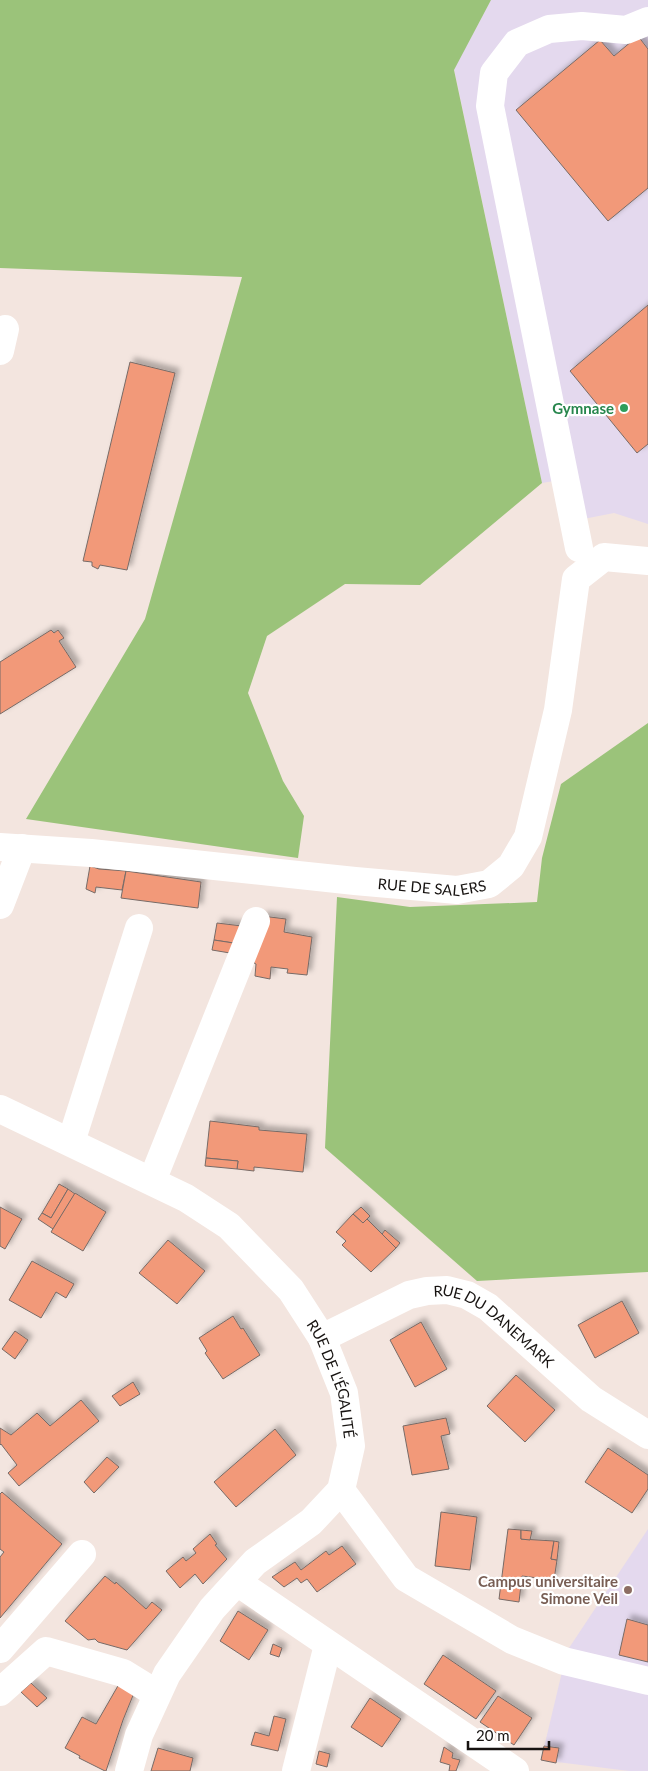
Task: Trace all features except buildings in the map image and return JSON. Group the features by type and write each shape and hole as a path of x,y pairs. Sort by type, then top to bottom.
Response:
{"street":[{"path":"578,548 490,106 494,73 516,43 549,29 582,26 626,30 648,21"},
{"name":"RUE DE SALERS","path":"11,847 91,853 456,890 489,884 511,866 528,837 558,710 576,579 604,557 648,561"},
{"path":"0,905 11,847"},
{"path":"152,1181 256,921"},
{"path":"71,1142 139,928"},
{"name":"RUE DE L'ÉGALITÉ","path":"0,1109 186,1198 229,1226 291,1290 322,1338 344,1393 351,1446 341,1490"},
{"name":"RUE DU DANEMARK","path":"322,1338 409,1295 427,1291 447,1290 467,1295 488,1307 591,1399 648,1435"},
{"path":"129,1771 139,1735 167,1674 212,1609 255,1562 311,1522 341,1490 406,1578 512,1640 564,1661 648,1681"},
{"path":"0,1649 82,1554"},
{"path":"237,1582 515,1771"},
{"path":"296,1771 328,1645"},
{"path":"0,1692 46,1651 123,1672 157,1694"}],"shaded area":[{"path":"491,0 648,0 648,524 614,513 563,523 554,481 542,483 454,69"},
{"name":"Campus universitaire Simone Veil","path":"648,1529 648,1771 629,1771 541,1760 567,1651"}],"green space":[{"path":"0,0 491,0 454,70 542,483 420,585 345,584 267,636 248,693 283,781 304,816 298,858 26,819 145,619 242,277 0,268"},
{"path":"648,723 648,1272 477,1281 325,1148 337,897 410,907 537,902 542,858 561,784"}],"place":[{"name":"Gymnase","path":"624,408"},
{"name":"Campus universitaire Simone Veil","path":"628,1590"}]}
